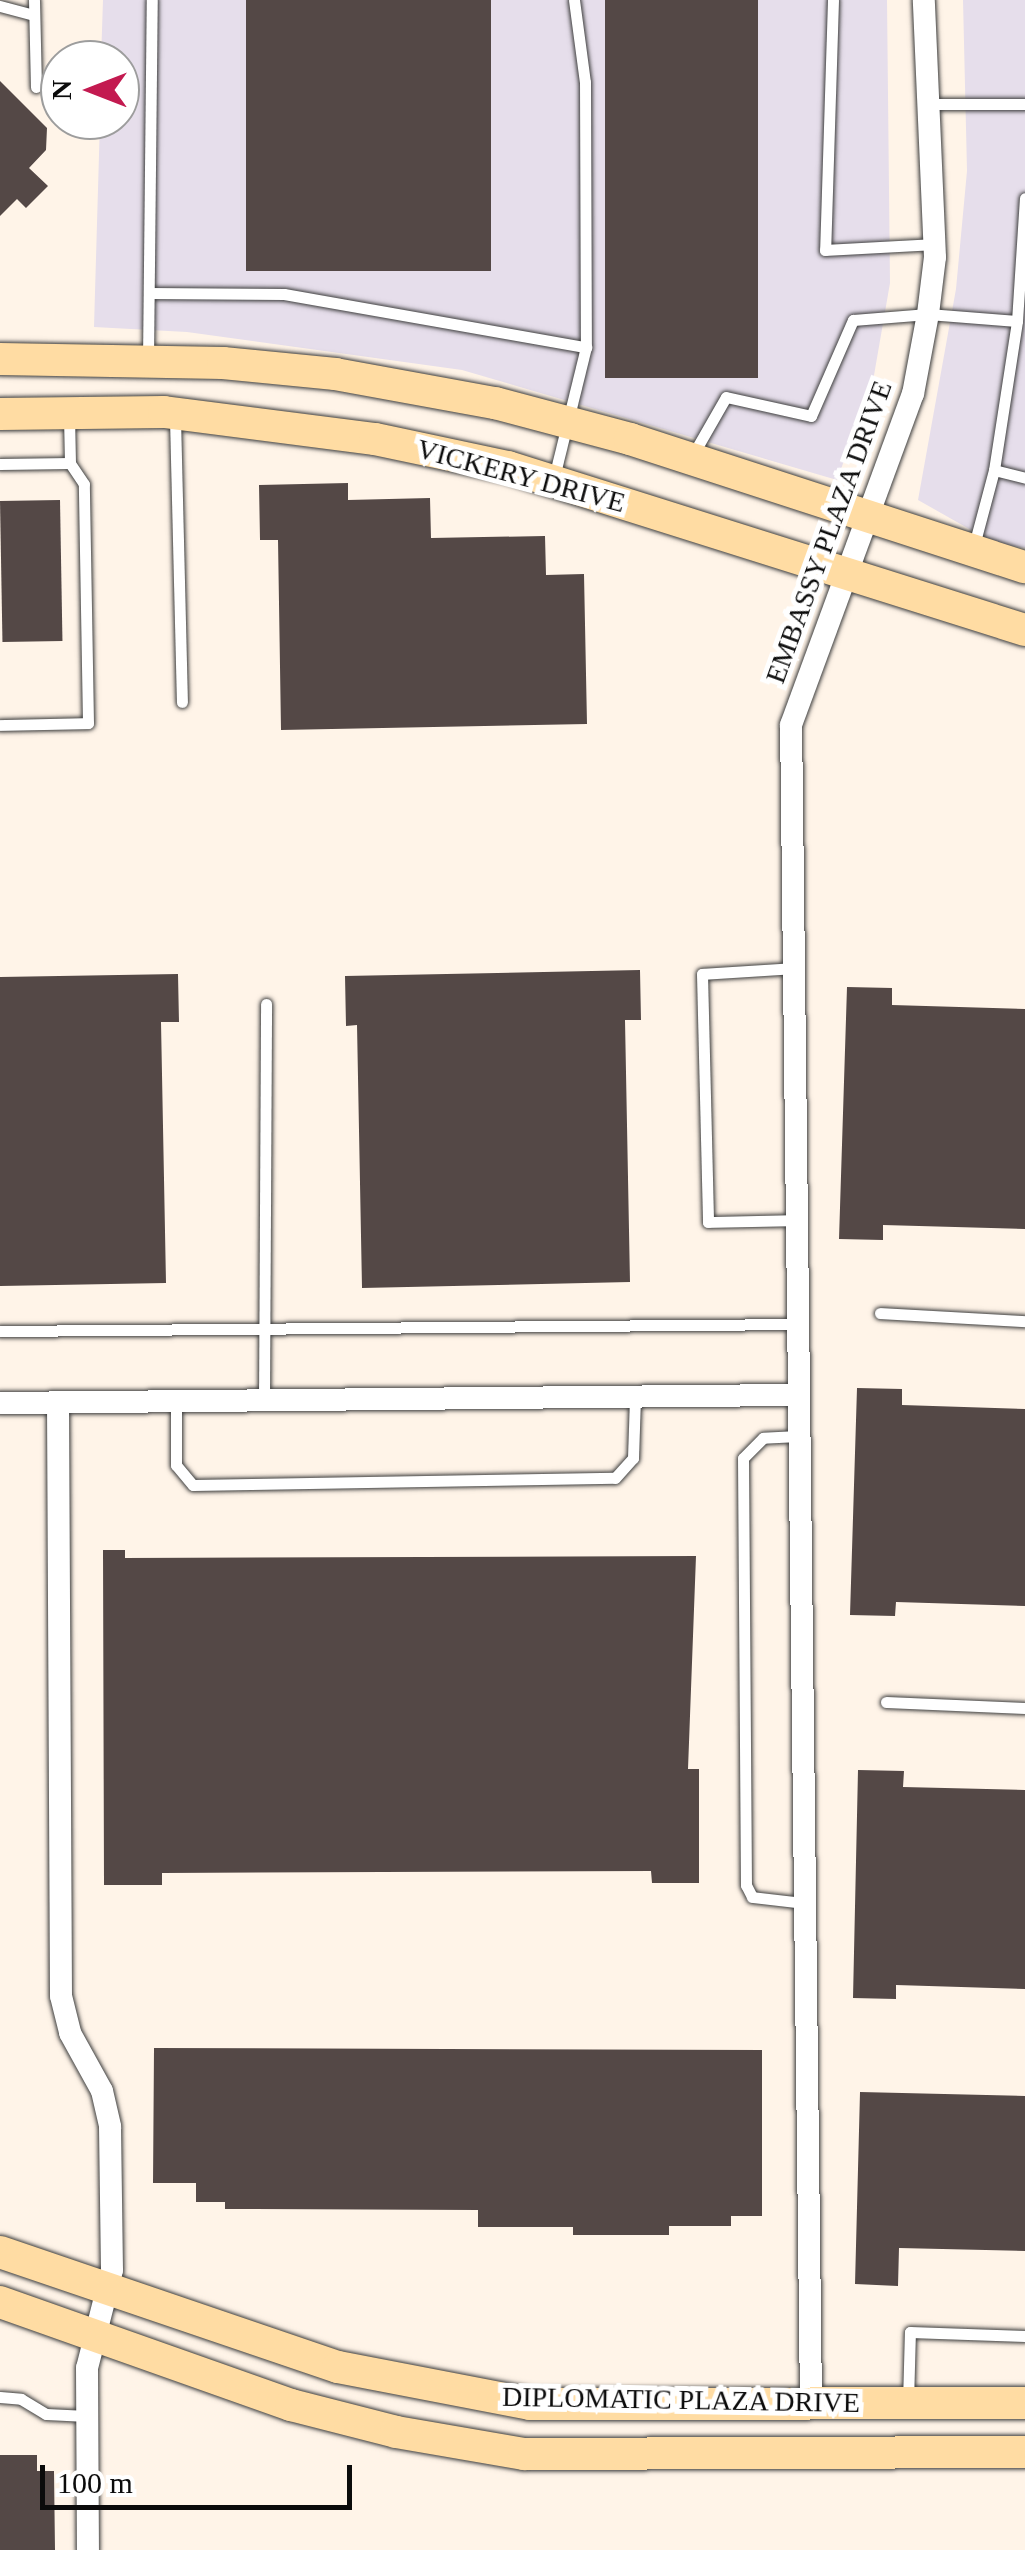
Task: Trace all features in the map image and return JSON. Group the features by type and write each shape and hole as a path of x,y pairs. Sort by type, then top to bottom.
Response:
{"street":[{"name":"EMBASSY PLAZA DRIVE","path":"794,968 792,725 912,394 928,314 935,244 924,0"},
{"path":"0,358 148,359 335,374 566,422 1025,568"},
{"name":"VICKERY DRIVE","path":"0,414 175,413 374,439 553,481 1025,630"},
{"path":"794,968 811,2404"},
{"path":"0,1403 797,1394"},
{"path":"58,1403 61,1996 70,2033 108,2107 108,2290 90,2336 88,2550"},
{"name":"DIPLOMATIC PLAZA DRIVE","path":"0,2252 338,2367 530,2404 1025,2403"},
{"name":"DIPLOMATIC PLAZA DRIVE","path":"0,2302 291,2405 396,2432 524,2454 1025,2452"},
{"path":"908,2403 909,2452"},
{"path":"524,2454 530,2404"}],"lane":[{"path":"34,0 36,87"},
{"path":"148,359 152,0"},
{"path":"553,481 586,347 585,82 574,0"},
{"path":"833,0 825,250 935,244"},
{"path":"0,6 34,15"},
{"path":"929,104 1025,104"},
{"path":"972,554 994,470 1017,322 1025,198"},
{"path":"149,293 284,294 586,347"},
{"path":"690,460 726,397 811,416 853,320 928,314 1017,322"},
{"path":"0,725 88,723 84,484 70,463 69,413"},
{"path":"175,413 182,702"},
{"path":"0,464 70,463"},
{"path":"994,470 1025,478"},
{"path":"794,968 702,974 708,1222 796,1220"},
{"path":"264,1400 266,1004"},
{"path":"880,1313 1025,1321"},
{"path":"0,1331 796,1324"},
{"path":"176,1402 176,1464 193,1485 615,1478 633,1458 636,1398"},
{"path":"798,1436 763,1438 743,1458 746,1885 752,1897 804,1903"},
{"path":"886,1702 1025,1708"},
{"path":"908,2403 910,2332 1025,2336"},
{"path":"0,2397 20,2399 46,2414 87,2416"}],"shaded area":[{"path":"103,0 887,0 890,283 873,381 837,480 462,370 187,332 94,327 99,140 140,140 140,40 102,40"},
{"path":"963,0 1025,0 1025,548 994,543 918,500 956,289 967,171"}],"building":[{"path":"246,0 491,0 491,271 246,271"},
{"path":"605,0 758,0 758,378 605,378"},
{"path":"0,81 40,121 40,140 46,140 46,150 29,168 48,186 26,208 17,199 0,216"},
{"path":"348,483 348,500 430,498 431,538 545,536 546,575 584,574 587,724 281,730 278,540 260,540 259,485"},
{"path":"60,500 62,641 2,642 0,501"},
{"path":"640,970 641,1020 625,1020 630,1282 362,1288 357,1025 346,1026 345,976"},
{"path":"178,974 179,1022 161,1022 166,1283 0,1286 0,977"},
{"path":"847,987 892,988 892,1005 1025,1009 1025,1229 883,1225 883,1240 839,1239"},
{"path":"857,1388 902,1389 902,1405 1025,1409 1025,1606 896,1602 895,1616 850,1615"},
{"path":"103,1550 125,1550 125,1558 696,1556 688,1769 699,1769 699,1883 652,1883 651,1871 162,1873 162,1885 104,1885"},
{"path":"858,1770 904,1771 903,1787 1025,1790 1025,1989 896,1985 896,1999 853,1998"},
{"path":"154,2048 762,2050 762,2216 731,2216 731,2226 669,2226 669,2235 573,2235 573,2227 478,2227 478,2210 225,2209 225,2202 196,2202 196,2183 153,2183"},
{"path":"860,2092 1025,2096 1025,2251 899,2248 898,2286 855,2284"},
{"path":"0,2455 37,2455 37,2471 54,2471 55,2550 0,2550"}]}
